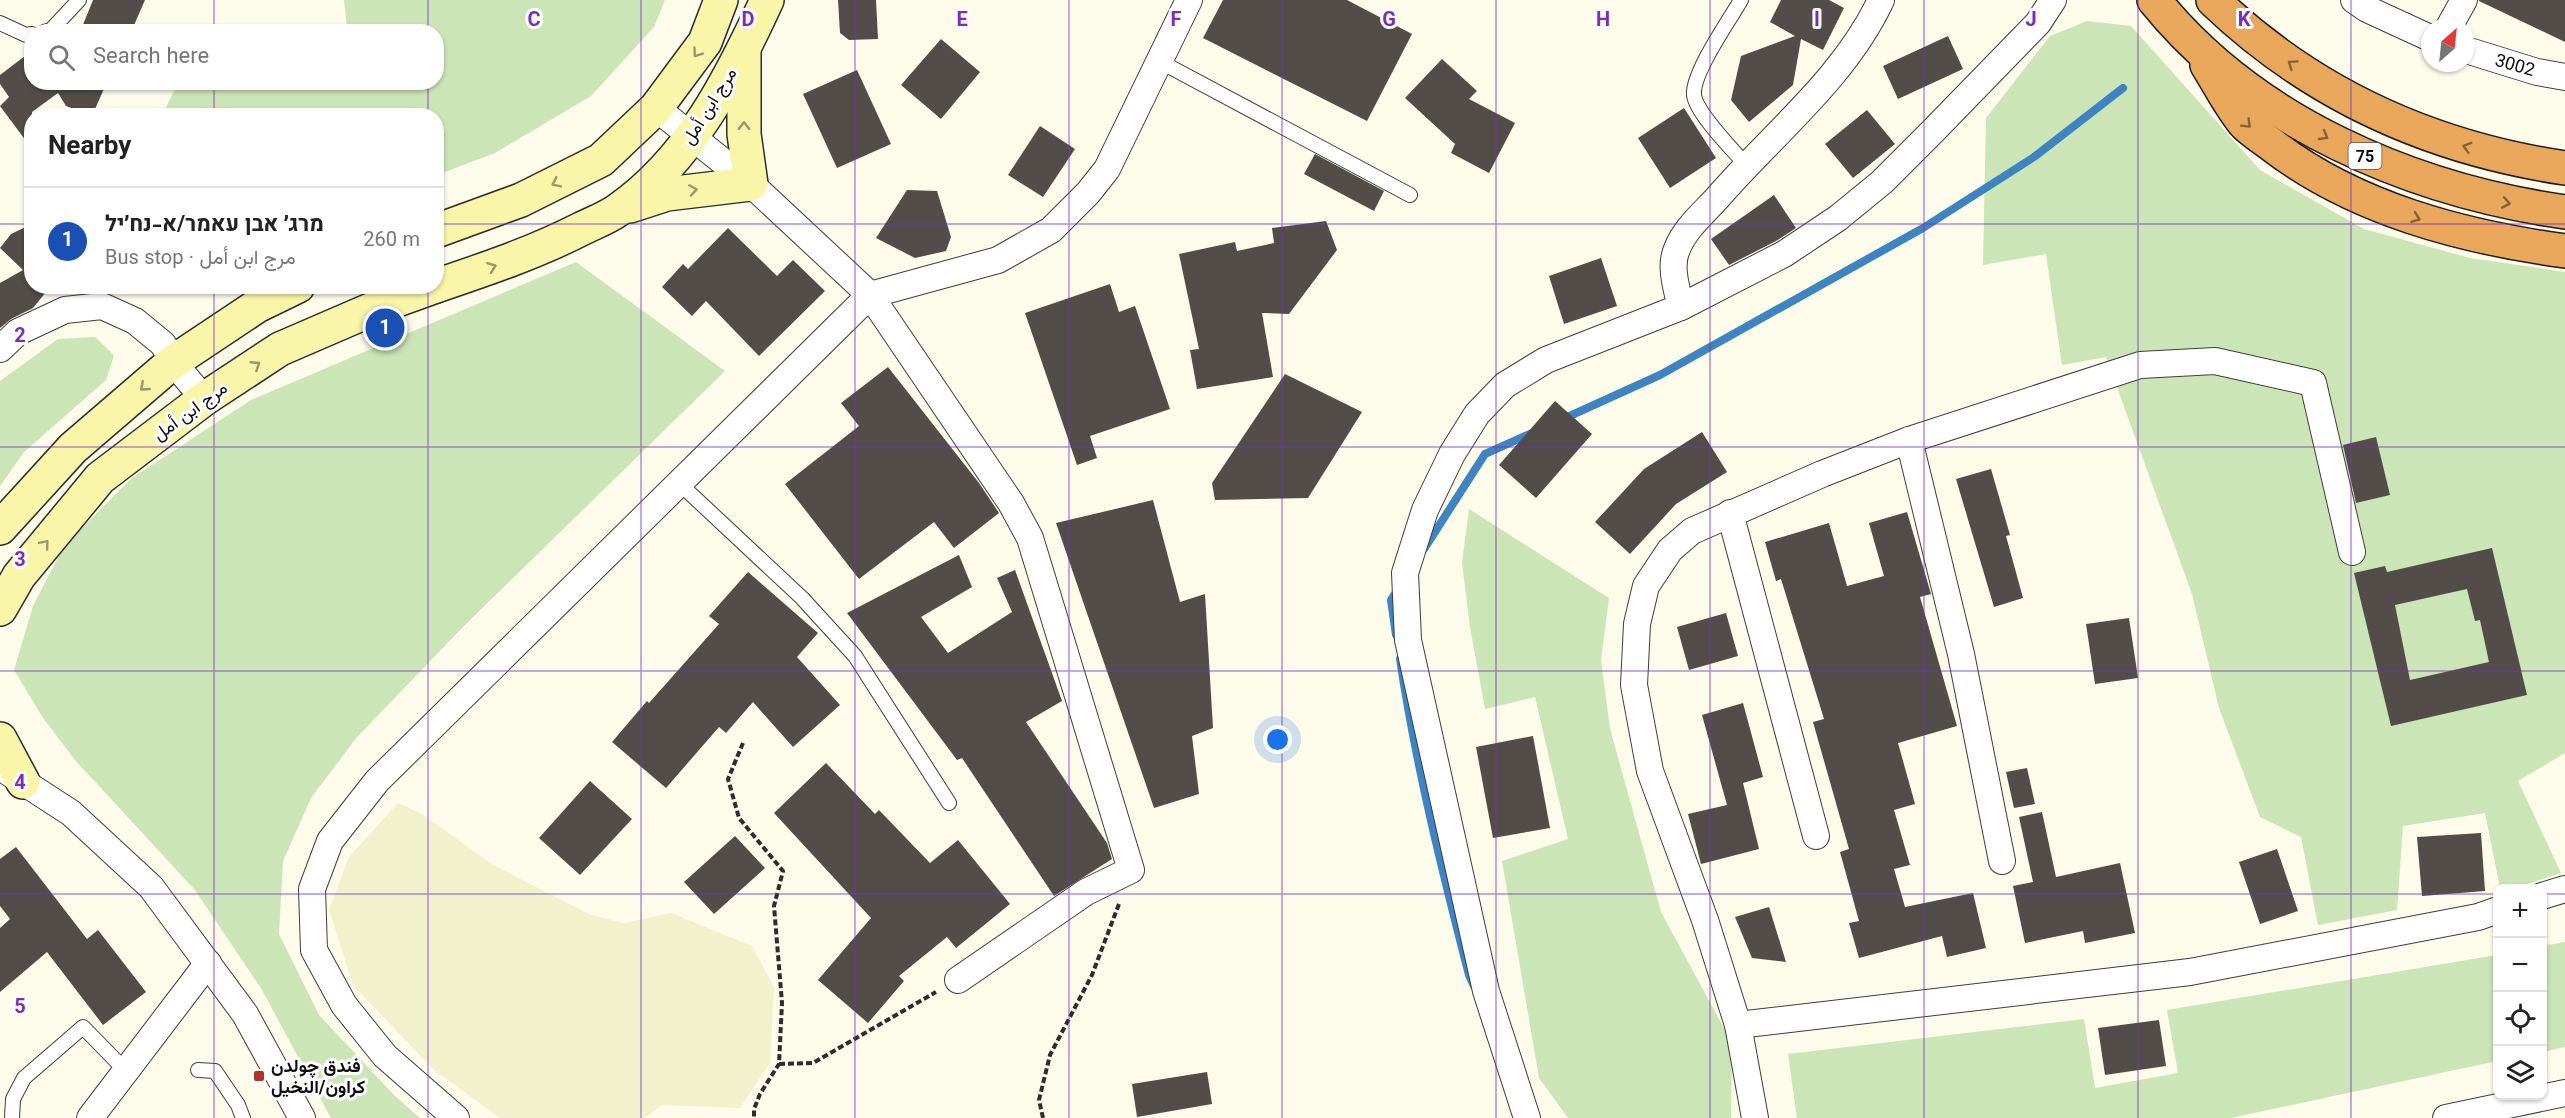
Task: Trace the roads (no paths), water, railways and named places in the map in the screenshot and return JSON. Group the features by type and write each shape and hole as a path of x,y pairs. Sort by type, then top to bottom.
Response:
{"highway":[{"name":"75","path":"2213,0 2247,33 2347,99 2395,122 2451,142 2504,157 2565,168"},
{"name":"75","path":"2152,2 2219,67 2326,138 2378,163 2437,184 2494,201 2565,212"},
{"path":"2192,41 2244,124 2293,161 2363,198 2425,221 2485,238 2565,251"}],"street":[{"path":"444,228 521,200 601,160 656,108 705,42 721,0"},
{"name":"مرج ابن أمل","path":"444,283 540,250 617,211 661,174 691,139 744,49 767,0"},
{"path":"456,1118 385,1056 344,1005 314,951 312,889 330,841 377,781 870,296 998,260 1051,230 1088,194 1107,169 1189,0"},
{"path":"1681,307 1674,271 1676,251 1684,234 1828,79 1873,16 1881,0"},
{"path":"2038,23 2053,0"},
{"path":"1527,1118 1483,980 1408,640 1405,573 1425,510 1452,454 1477,414 1505,384 1546,360 1681,307 1784,254 1838,218 1882,182 2038,23 2071,0"},
{"path":"2354,0 2367,9 2421,34"},
{"path":"2454,18 2464,0"},
{"path":"744,49 744,134 751,184"},
{"name":"3002","path":"2475,53 2537,72 2565,77"},
{"path":"656,108 691,139 751,184 870,296 1011,503 1030,538 1131,870 1086,892 958,980"},
{"path":"617,211 666,194 751,184"},
{"path":"0,528 73,448 173,362 257,306 282,294"},
{"name":"مرج ابن أمل","path":"0,609 19,576 100,478 204,399 280,349 375,308 414,294"},
{"path":"0,349 18,332 65,310 102,306 135,321 163,344 173,362 204,399"},
{"path":"1755,1118 1738,1025 1705,920 1650,771 1634,685 1637,624 1646,586 1670,550 1692,531 1730,513 1909,440 2140,365 2215,361 2313,383 2352,552"},
{"path":"1909,440 1961,654 2002,861"},
{"path":"1730,513 1816,836"},
{"path":"0,739 15,782 71,813 151,887 245,1014 302,1118"},
{"path":"2547,894 2565,889"},
{"path":"1738,1025 2190,972 2478,917 2493,912"},
{"path":"90,1118 208,963"},
{"path":"2446,1118 2565,1093"}],"lane":[{"path":"57,24 79,0"},
{"path":"1741,0 1697,75 1694,96 1706,119 1746,165"},
{"path":"0,23 24,34"},
{"path":"1159,61 1410,195"},
{"path":"678,483 802,598 855,656 949,803"},
{"path":"12,1118 13,1099 24,1078 84,1026 126,1071"},
{"path":"198,1070 214,1071 238,1105 243,1118"}],"waterway":[{"path":"1563,419 1660,375 1923,228 2034,157 2123,88"},
{"path":"1424,549 1485,454 1532,433"},
{"path":"1396,635 1391,600 1398,589"},
{"path":"1400,659 1430,818 1469,975 1474,986"}],"place":[{"name":"מרג׳ אבן עאמר/א-נח׳יל","path":"385,328"},
{"name":"فندق چولدن كراون/النخيل","path":"259,1076"}]}
